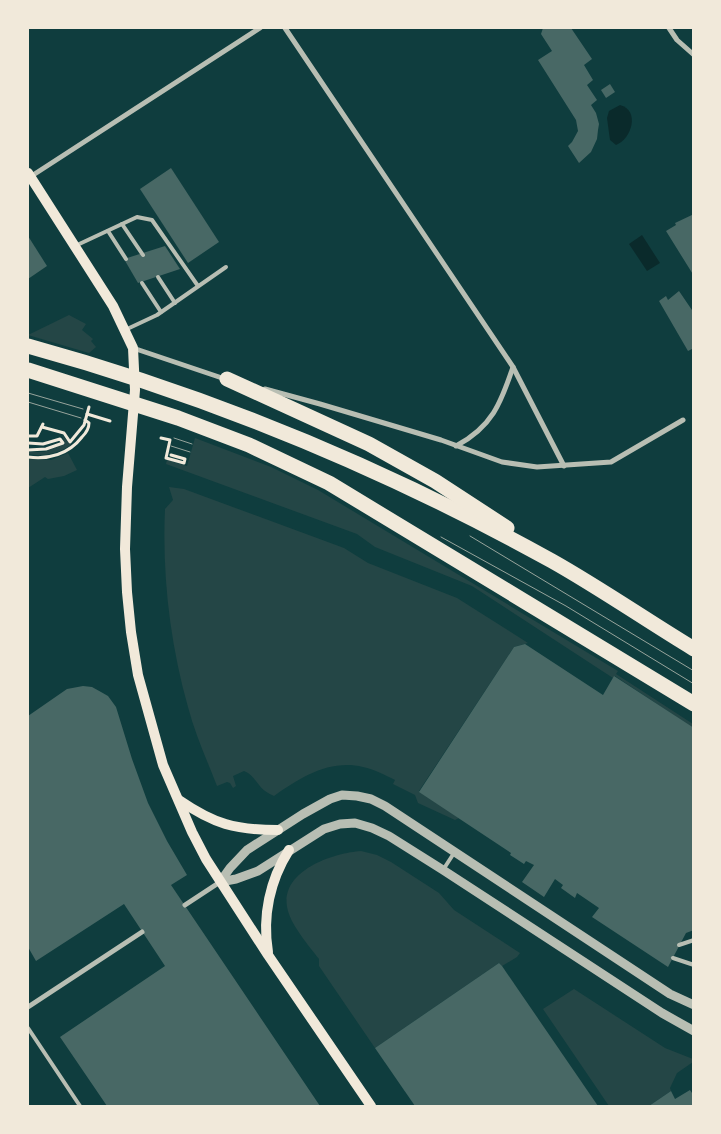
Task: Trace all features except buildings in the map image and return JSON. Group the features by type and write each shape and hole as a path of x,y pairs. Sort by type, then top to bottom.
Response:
{"highway":[{"path":"28,346 211,405 297,439 463,514 554,562"},
{"path":"28,370 178,418 257,448 329,482 694,704"},
{"path":"227,379 369,444 406,464 476,506 554,562 694,649"}],"main road":[{"path":"29,175 113,306 133,348 135,390 127,487 125,549 131,632 138,675 150,724 163,765 192,832 220,882 371,1106"},
{"path":"178,800 207,818 224,825 250,830 278,830"},
{"path":"268,955 266,925 270,892 279,868 289,850"}],"street":[{"path":"29,175 260,28"},
{"path":"285,28 514,367 564,466"},
{"path":"669,28 677,40 694,56"},
{"path":"133,348 227,379 320,404 502,462 537,467 611,462 683,420"},
{"path":"456,446 471,438 486,424 502,399 514,367"},
{"path":"186,904 220,882 247,850 317,804 342,795 357,796 371,799 385,806 670,994 694,1005"},
{"path":"220,882 236,879 258,871 324,829 340,824 355,823 372,828 389,836 444,870 681,1025 694,1031"},
{"path":"28,1007 142,932"}],"lane":[{"path":"75,246 137,217 152,220 198,286"},
{"path":"122,224 143,255"},
{"path":"108,231 126,259"},
{"path":"125,330 161,312 226,267"},
{"path":"158,277 175,302"},
{"path":"142,283 161,312"},
{"path":"444,870 456,852"},
{"path":"679,945 694,940"},
{"path":"673,958 694,965"},
{"path":"28,1028 80,1106"}],"path":[{"path":"28,436 37,436 42,426 62,432 70,442 84,425 90,402"},
{"path":"87,414 110,421"},
{"path":"28,457 50,457 70,449 80,441 89,428 89,423 85,420"},
{"path":"28,450 53,447 63,442 60,439 62,432"},
{"path":"171,455 186,459 184,463 166,458 172,435"},
{"path":"162,438 170,440"},
{"path":"28,443 43,444 60,439"}],"shaded area":[{"path":"620,105 630,113 632,125 622,142 616,145 610,140 607,118 609,111"},
{"path":"642,235 660,263 647,271 629,244"},
{"path":"69,315 86,324 82,330 93,339 91,341 96,347 89,353 28,335"},
{"path":"62,435 71,445 50,454 28,454 28,452 44,452 65,444"},
{"path":"195,438 271,467 318,490 618,671 616,674 693,724 693,728 615,676 613,678 472,586 375,547 357,534 166,464 167,460 187,466"},
{"path":"68,453 77,470 64,476 48,479 45,477 28,488 28,459 51,460"},
{"path":"169,487 184,489 344,548 368,563 457,598 528,643 514,647 419,791 459,818 455,820 418,803 415,795 393,784 395,780 387,776 367,768 351,765 339,765 316,771 274,796 264,790 252,776 244,771 233,776 236,786 233,788 227,782 217,786 191,717 172,634 166,584 164,534 165,509 173,500"},
{"path":"361,851 377,855 391,862 439,893 454,910 520,953 502,966 499,963 375,1048 319,966 319,959 293,923 288,911 287,897 291,885 299,875 310,867 336,856"},
{"path":"574,989 665,1048 693,1059 693,1062 677,1073 670,1088 671,1091 649,1106 609,1106 543,1009"}],"tram line":[{"path":"28,393 83,409"},
{"path":"28,402 81,418"},
{"path":"174,438 192,444"},
{"path":"171,446 190,452"},
{"path":"470,536 694,671"},
{"path":"441,537 566,606 694,684"}]}
